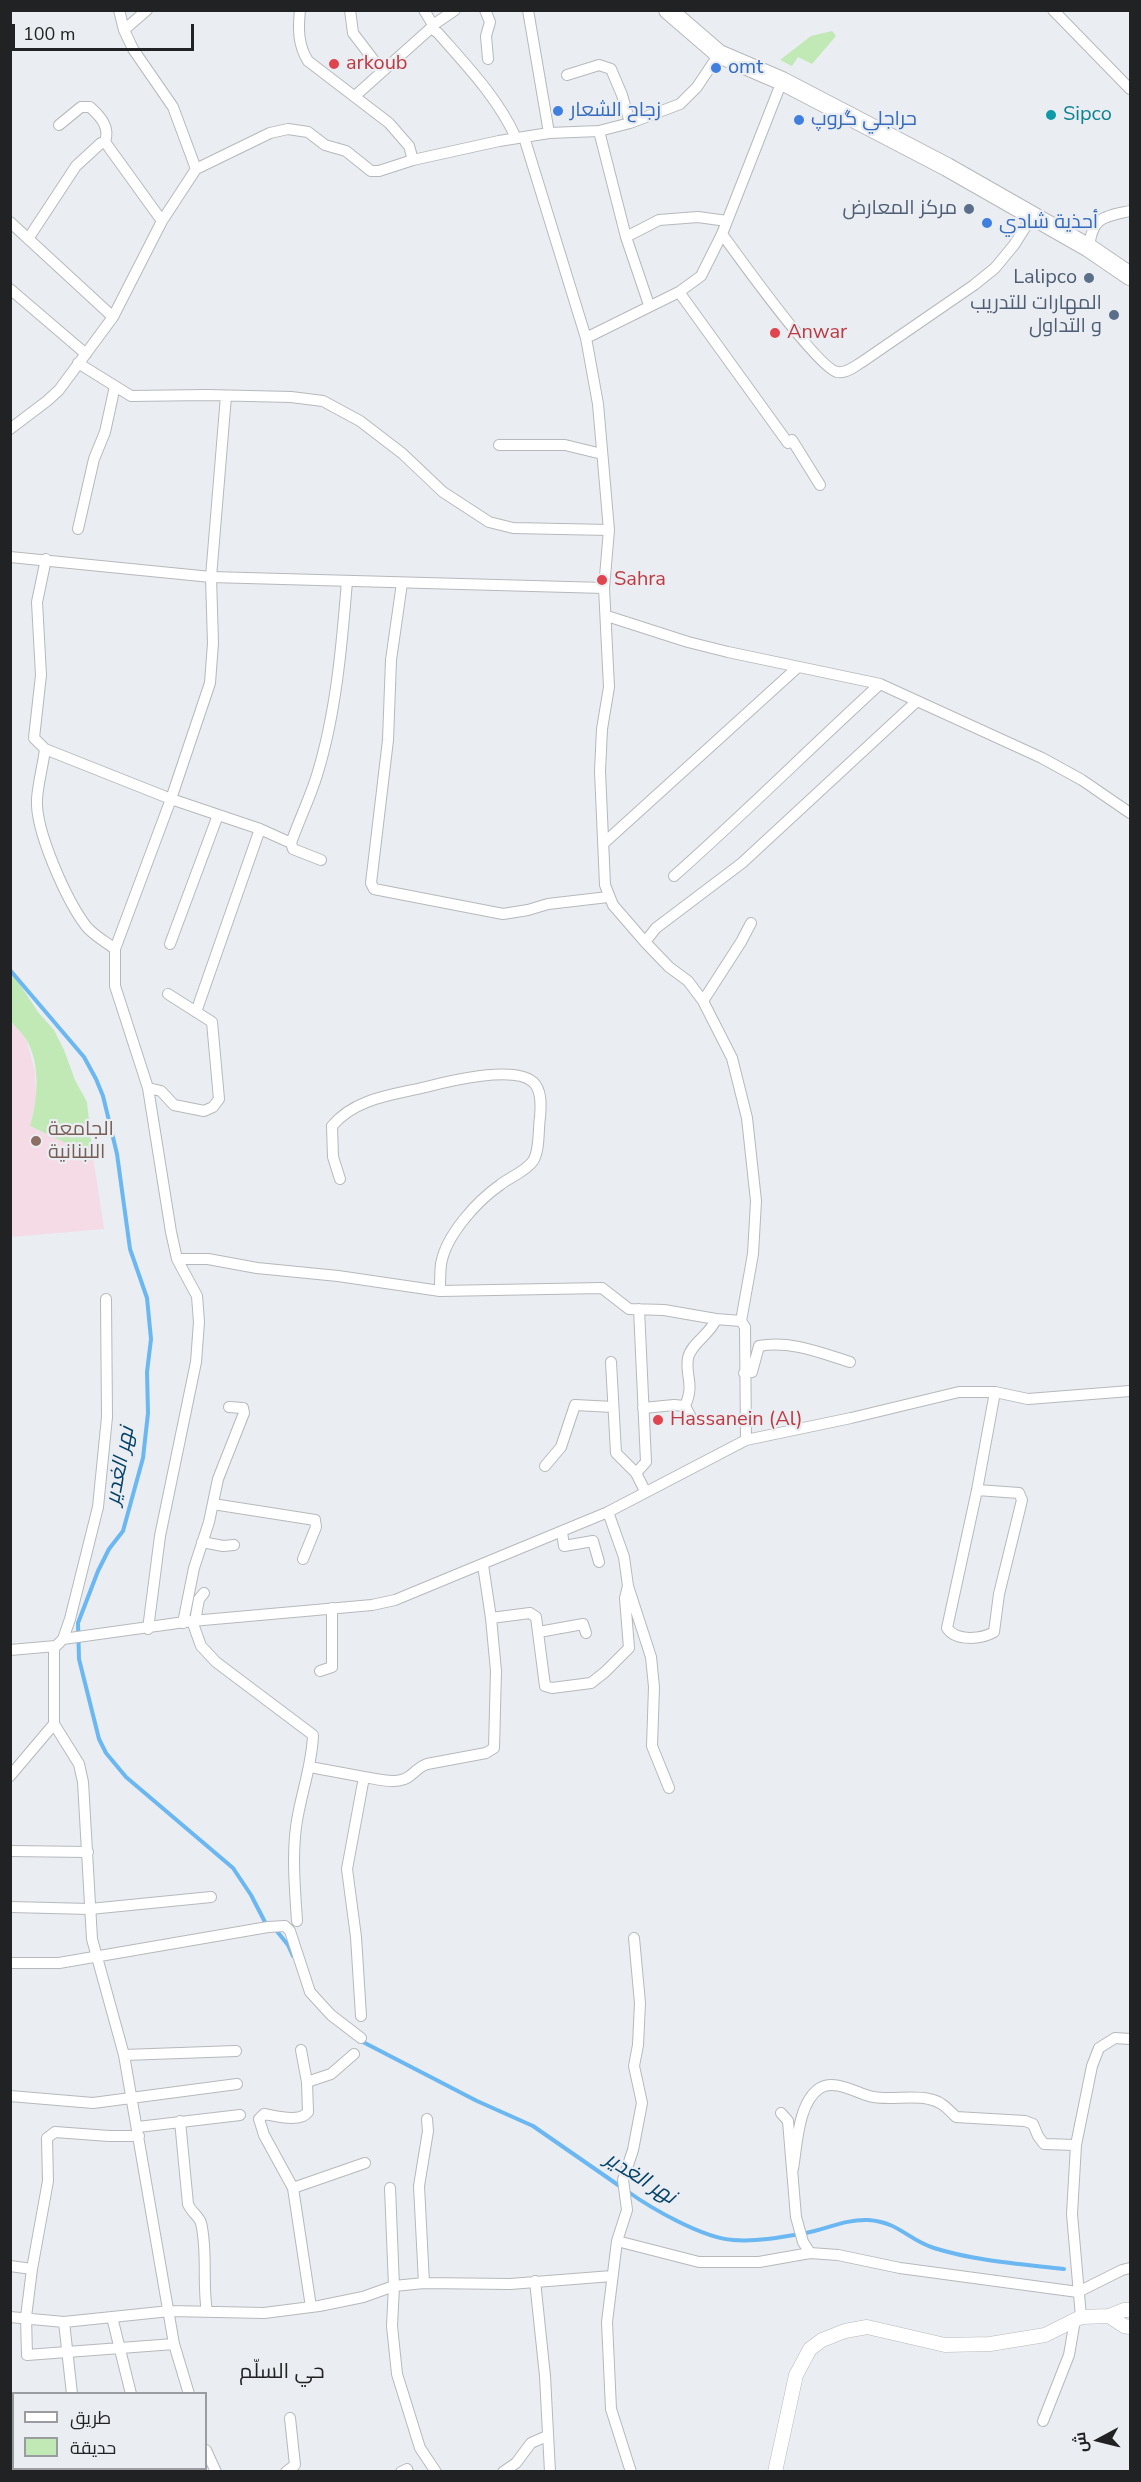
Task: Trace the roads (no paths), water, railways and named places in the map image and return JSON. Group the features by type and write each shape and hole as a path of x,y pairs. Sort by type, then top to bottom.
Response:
{"highway":[{"path":"668,10 718,54 782,81 947,167 1089,248 1131,276"}],"street":[{"path":"119,10 124,30 133,49 173,107 196,169"},
{"path":"124,30 147,10"},
{"path":"300,10 300,37 303,53 308,61 389,123 410,146 413,160"},
{"path":"350,10 353,33 382,71"},
{"path":"424,10 432,26 487,89 520,137 586,338 598,404 609,530 604,588 609,687 602,729 600,771 605,885 608,897 645,942 669,967 688,981 704,1001 732,1058 747,1118 756,1201 755,1233 741,1321 745,1328 746,1440"},
{"path":"355,96 432,26 455,10"},
{"path":"485,10 490,22 486,36 488,59"},
{"path":"528,10 549,134"},
{"path":"1053,10 1131,89"},
{"path":"10,429 47,401 113,317 162,221 196,169 270,133 288,129 308,132 325,145 346,151 371,171 520,137 599,131 630,123 680,104 697,87 718,54"},
{"path":"567,75 599,65 611,69 630,123"},
{"path":"586,338 679,292 701,276 722,234 782,81"},
{"path":"58,125 81,107 90,107 106,127 105,142"},
{"path":"599,131 626,237 649,305"},
{"path":"105,142 162,221"},
{"path":"28,239 76,166 105,142"},
{"path":"1089,248 1091,230 1099,220 1131,211"},
{"path":"722,234 800,336 829,368 839,373 862,362 974,285 1001,260 1033,215"},
{"path":"626,237 659,220 698,217 727,221"},
{"path":"10,222 113,317"},
{"path":"10,289 86,354"},
{"path":"679,292 788,443 792,440 820,484"},
{"path":"78,363 131,396 291,397 323,401 360,421 403,454 443,492 489,522 513,528 609,530"},
{"path":"78,529 94,459 105,432 115,386"},
{"path":"148,1629 164,1513 196,1362 200,1322 197,1296 177,1259 148,1088 115,986 115,949 171,799 210,683 213,643 211,577 226,396"},
{"path":"499,445 565,446 602,454"},
{"path":"10,557 211,577 604,588"},
{"path":"46,559 37,602 41,675 34,738 45,749 171,799 260,829 291,843"},
{"path":"321,860 293,849 291,843 317,774 333,702 339,672 347,581"},
{"path":"402,583 391,660 388,740 371,883 374,889 503,914 548,904 608,897"},
{"path":"607,616 688,642 880,684 1042,758 1082,780 1131,813"},
{"path":"604,843 798,667"},
{"path":"674,876 880,684"},
{"path":"645,942 657,928 742,863 917,701"},
{"path":"45,749 37,801 44,839 74,909 88,928 115,949"},
{"path":"170,944 218,815"},
{"path":"196,1012 260,829"},
{"path":"704,1001 751,923"},
{"path":"148,1088 161,1091 174,1105 204,1111 213,1107 219,1099 212,1022 168,994"},
{"path":"340,1179 333,1157 332,1126 354,1107 370,1100 477,1077 523,1076 532,1081 539,1094 540,1111 534,1160 483,1197 459,1227 441,1262 440,1291"},
{"path":"177,1259 208,1259 257,1268 338,1276 440,1291 602,1288 629,1309 664,1310 741,1321"},
{"path":"66,1638 98,1507 107,1417 106,1299"},
{"path":"636,1473 646,1462 639,1309"},
{"path":"693,1422 685,1406 691,1392 688,1357 702,1337 713,1328 716,1319"},
{"path":"744,1373 753,1372 759,1346 768,1344 800,1347 850,1362"},
{"path":"611,1362 616,1453 636,1473 645,1491"},
{"path":"10,1650 54,1647 66,1638 190,1622 372,1605 395,1600 608,1512 746,1440 959,1392 995,1392 1028,1399 1131,1391"},
{"path":"977,1490 1019,1493 1022,1500 999,1594 994,1632 978,1638 952,1634 947,1628 977,1490 995,1392"},
{"path":"545,1466 561,1447 575,1405 613,1407"},
{"path":"643,1408 685,1406"},
{"path":"229,1407 243,1408 243,1413 218,1479 194,1568 190,1622 201,1646 216,1662 314,1735 310,1767 296,1828 297,1921"},
{"path":"213,1504 315,1520 316,1527 303,1559"},
{"path":"608,1512 624,1557 628,1586 651,1657 654,1687 652,1746 669,1788"},
{"path":"562,1532 564,1546 593,1541 599,1562"},
{"path":"202,1542 223,1546 234,1545"},
{"path":"310,1767 393,1782 411,1776 417,1767 486,1753 494,1748 496,1671 483,1564"},
{"path":"491,1618 530,1613 536,1617 546,1686 552,1688 591,1683 629,1648 625,1598 628,1586"},
{"path":"190,1622 199,1599 204,1593"},
{"path":"320,1671 332,1667 332,1608"},
{"path":"539,1632 583,1624 586,1633"},
{"path":"54,1647 54,1724 79,1764 85,1797 92,1939 124,2055 139,2131 174,2344 188,2392"},
{"path":"10,1776 54,1724"},
{"path":"361,2016 356,1937 347,1869 364,1777"},
{"path":"10,1851 88,1852"},
{"path":"10,1907 90,1909 211,1897"},
{"path":"10,1963 59,1963 285,1926 290,1931 310,1992 331,2016 361,2038"},
{"path":"631,2472 610,2400 607,2322 617,2241 627,2210 623,2184 633,2150 642,2103 634,2066 638,2045 639,2003 634,1938"},
{"path":"1043,2421 1069,2355 1078,2319 1072,2214 1076,2145 1092,2066 1099,2048 1115,2038 1131,2039"},
{"path":"301,2050 308,2082 308,2112 305,2116 298,2118 264,2114 259,2119 264,2135 293,2188 311,2307"},
{"path":"124,2055 237,2051"},
{"path":"308,2082 331,2074 354,2054"},
{"path":"10,2096 81,2103 237,2084"},
{"path":"793,2169 804,2109 821,2087 835,2085 872,2097 930,2099 943,2104 956,2117 1025,2121 1033,2124 1044,2144 1076,2145"},
{"path":"781,2113 788,2121 796,2217 803,2242 810,2253"},
{"path":"174,2344 119,2346 27,2355 26,2317 48,2181 47,2141 49,2135 55,2133 139,2131 180,2121 240,2115"},
{"path":"424,2283 419,2186 428,2132 427,2119"},
{"path":"180,2121 188,2204 190,2210 201,2221 206,2265 204,2291 207,2312"},
{"path":"293,2188 365,2163"},
{"path":"390,2188 394,2286 392,2326 397,2374 420,2448 436,2472"},
{"path":"617,2241 699,2262 735,2264 810,2253 838,2255 931,2272 1078,2292 1122,2270 1131,2268"},
{"path":"10,2266 32,2269"},
{"path":"10,2317 64,2322 170,2311 264,2313 363,2297 394,2286 424,2283 510,2284 612,2277"},
{"path":"535,2281 545,2376 550,2472"},
{"path":"775,2472 796,2375 810,2349 822,2340 844,2331 867,2327 945,2345 990,2344 1045,2335 1078,2319 1109,2316 1124,2310 1131,2310"},
{"path":"1109,2316 1124,2326 1131,2327"},
{"path":"112,2317 130,2392"},
{"path":"64,2322 72,2392"},
{"path":"286,2472 295,2465 290,2418"},
{"path":"503,2472 516,2463 531,2443 547,2436"},
{"path":"207,2452 216,2472"},
{"path":"401,2472 407,2469 408,2472"}],"waterway":[{"name":"نهر الغدير","path":"10,970 84,1057 96,1079 103,1096 117,1154 130,1249 147,1298 151,1339 147,1372 148,1413 143,1458 123,1531 109,1549 98,1571 78,1623 79,1659 99,1739 106,1753 126,1777 233,1868 251,1895 266,1924"},
{"name":"نهر الغدير","path":"276,1930 288,1945 293,1956"},
{"name":"نهر الغدير","path":"361,2041 477,2101 533,2126 621,2187"},
{"name":"نهر الغدير","path":"627,2191 678,2222 721,2238 770,2239 806,2233 852,2221 868,2220 888,2224 934,2248 998,2262 1064,2269"}],"place":[{"name":"arkoub","path":"334,64"},
{"name":"omt","path":"716,68"},
{"name":"زجاح الشعار","path":"558,111"},
{"name":"Sipco","path":"1051,115"},
{"name":"حراجلي گروپ","path":"799,120"},
{"name":"مركز المعارض","path":"969,209"},
{"name":"أحذية شادي","path":"987,223"},
{"name":"Lalipco","path":"1089,278"},
{"name":"المهارات للتدريب و التداول","path":"1114,315"},
{"name":"Anwar","path":"775,333"},
{"name":"Sahra","path":"602,580"},
{"name":"الجامعة اللبنانية","path":"36,1141"},
{"name":"Hassanein (Al)","path":"658,1420"}],"district":[{"name":"حي السلّم","path":"282,2373"}]}
